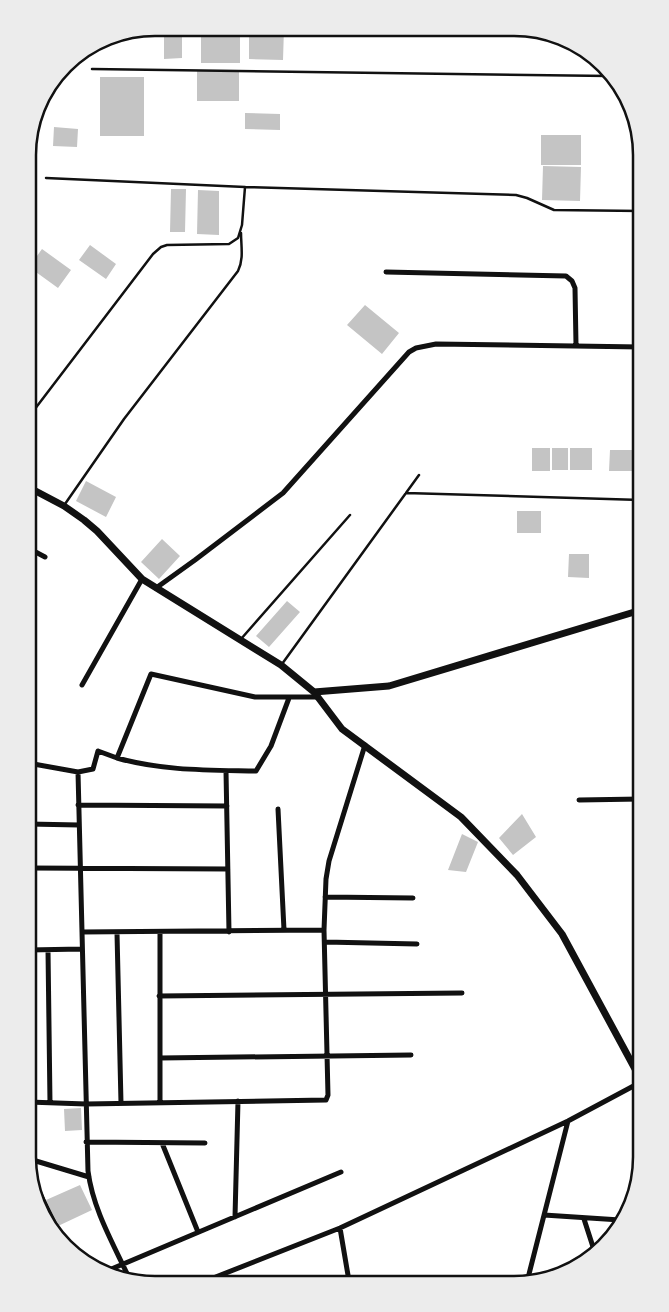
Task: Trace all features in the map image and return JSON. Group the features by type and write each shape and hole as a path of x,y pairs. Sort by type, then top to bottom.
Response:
{"street":[{"path":"386,272 566,276 572,281 575,288 576,345"},
{"path":"156,588 283,494 403,360 416,348 436,344 633,347"},
{"path":"37,492 64,506 97,532 142,579 281,665 316,694 342,729 461,817 523,882 562,934 632,1064"},
{"path":"37,553 44,558"},
{"path":"82,685 142,579"},
{"path":"118,758 151,674 255,698 289,698 389,686 633,613"},
{"path":"36,765 78,772 92,769 98,751 136,763 181,769 256,771 271,746 289,698"},
{"path":"36,1102 86,1104 326,1100 328,1095 325,897 329,861 365,745"},
{"path":"226,770 229,932"},
{"path":"78,772 86,1142 89,1177 92,1196 98,1212 126,1272"},
{"path":"579,800 632,799"},
{"path":"78,805 227,806"},
{"path":"278,808 284,930"},
{"path":"36,824 78,825"},
{"path":"36,868 228,869"},
{"path":"325,897 413,898"},
{"path":"82,932 160,933 324,930"},
{"path":"118,933 121,1103"},
{"path":"160,933 160,1102"},
{"path":"325,942 417,944"},
{"path":"36,950 82,950"},
{"path":"48,950 50,1103"},
{"path":"159,996 462,993"},
{"path":"160,1058 411,1055"},
{"path":"218,1276 340,1228 568,1121 632,1086"},
{"path":"235,1217 238,1101"},
{"path":"529,1275 568,1121"},
{"path":"86,1142 205,1143"},
{"path":"162,1143 198,1232"},
{"path":"36,1161 89,1177"},
{"path":"115,1268 341,1172"},
{"path":"544,1214 614,1220"},
{"path":"584,1218 593,1246"},
{"path":"340,1228 348,1276"}],"lane":[{"path":"92,69 602,76"},
{"path":"46,178 245,187 516,195 554,210 633,211"},
{"path":"64,506 124,419 238,271 242,254 240,232 245,187"},
{"path":"37,406 152,254 167,245 228,244 238,238 240,232"},
{"path":"281,665 419,476"},
{"path":"406,493 633,500"},
{"path":"240,640 350,515"}],"building":[{"path":"164,36 182,36 182,58 164,59"},
{"path":"201,36 240,36 240,63 201,63"},
{"path":"249,36 284,36 283,60 249,59"},
{"path":"197,71 239,71 239,101 197,101"},
{"path":"100,77 144,77 144,136 100,136"},
{"path":"245,113 280,114 280,130 245,129"},
{"path":"54,127 78,129 77,147 53,146"},
{"path":"541,135 581,135 581,165 541,165"},
{"path":"543,166 581,167 580,201 542,200"},
{"path":"171,189 186,189 185,232 170,232"},
{"path":"198,190 219,191 219,235 197,234"},
{"path":"90,245 116,264 106,279 79,260"},
{"path":"42,249 71,270 58,288 37,273 37,256"},
{"path":"365,305 399,333 382,354 347,325"},
{"path":"532,448 550,448 550,471 532,471"},
{"path":"552,448 568,448 568,470 552,470"},
{"path":"570,448 592,448 592,470 570,470"},
{"path":"610,450 633,450 633,471 609,471"},
{"path":"86,481 116,497 106,517 76,501"},
{"path":"517,511 541,511 541,533 517,533"},
{"path":"162,539 180,556 159,579 141,562"},
{"path":"569,554 589,554 589,578 568,577"},
{"path":"287,601 300,612 269,647 256,636"},
{"path":"522,814 536,837 513,855 499,838"},
{"path":"462,834 478,842 466,872 448,870"},
{"path":"81,1108 82,1130 65,1131 64,1109"},
{"path":"80,1185 92,1210 58,1226 46,1200"}]}
